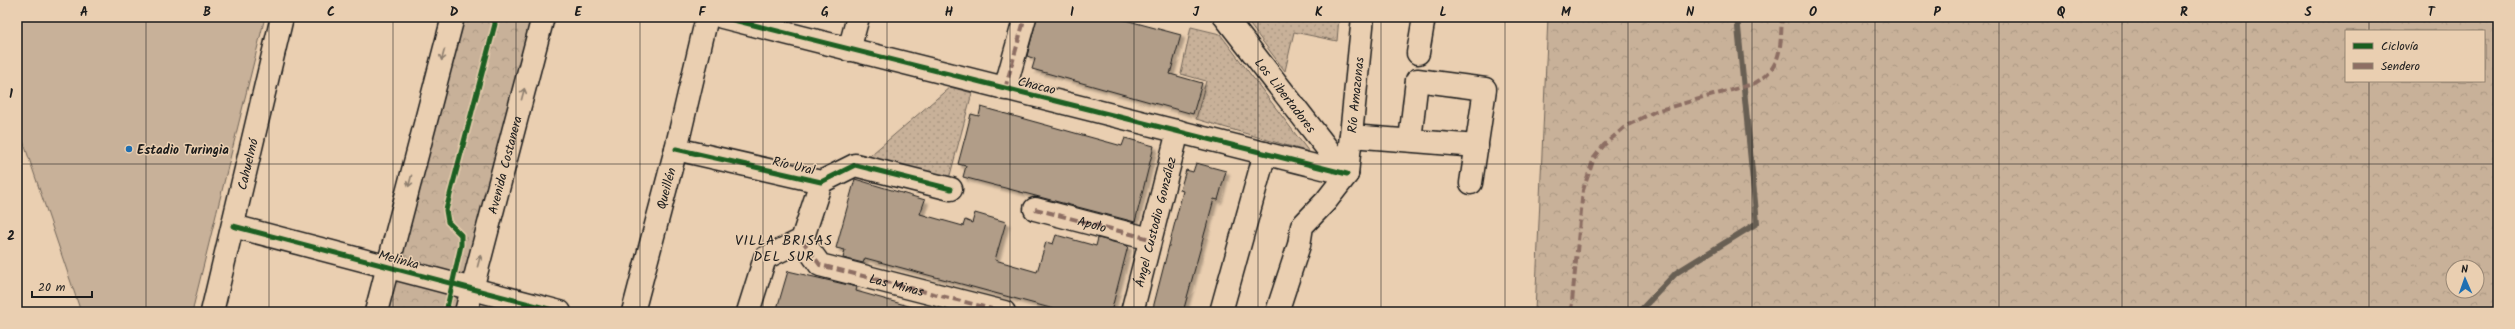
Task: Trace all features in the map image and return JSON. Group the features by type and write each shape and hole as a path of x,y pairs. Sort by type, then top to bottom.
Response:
{"street":[{"name":"Cahuelmó","path":"212,312 282,17"},
{"path":"376,312 452,17"},
{"name":"Avenida Costanera","path":"466,312 543,17"},
{"name":"Queillén","path":"633,312 676,149 707,17"},
{"name":"Chacao","path":"722,17 1347,174"},
{"path":"849,50 858,17"},
{"path":"1005,89 1025,17"},
{"name":"Los Libertadores","path":"1225,17 1347,174"},
{"name":"Río Amazonas","path":"1347,174 1363,17"},
{"path":"1418,53 1424,17"},
{"path":"1410,140 1417,80 1485,89 1471,183"},
{"name":"Ángel Custodio González","path":"1132,312 1178,131"},
{"path":"1351,136 1476,146"},
{"name":"Río Ural","path":"676,149 821,182 855,165 951,189"},
{"path":"1221,312 1265,153"},
{"path":"1277,312 1299,245 1302,226 1326,201 1347,174"},
{"path":"748,312 765,258 802,240 821,182"},
{"name":"Apolo","path":"1034,209 1150,240"},
{"name":"Melinka","path":"233,226 560,312"},
{"name":"Las Minas","path":"802,240 820,265 1004,312"}],"green space":[{"name":"Estadio Turingia","path":"17,17 265,17 192,312 81,312 17,123"},
{"path":"456,17 538,17 461,312 379,312"},
{"path":"1244,17 1339,17 1337,41 1294,32 1285,71"},
{"path":"1548,17 2498,17 2498,312 1535,312"},
{"path":"1191,27 1220,34 1309,152 1196,119 1206,81 1181,74"},
{"path":"950,87 972,93 949,179 866,159"}],"building":[{"path":"1037,17 1114,17 1181,35 1170,74 1202,83 1193,114 1032,69 1035,59 1027,56"},
{"path":"981,107 1122,146 1125,138 1154,146 1135,222 963,177 966,166 958,164 971,114 979,116"},
{"path":"1196,163 1226,171 1218,200 1214,199 1183,312 1152,312 1183,191 1180,190 1186,170 1193,172"},
{"path":"855,179 925,200 920,214 963,226 965,220 972,223 975,213 1006,222 995,260 1037,272 1046,242 1053,244 1056,235 1096,246 1098,238 1128,246 1111,312 1065,312 865,258 863,263 843,258 845,250 836,248"},
{"path":"788,271 857,287 856,291 912,307 912,312 776,312"}],"waterway":[{"path":"1639,312 1676,273 1757,223 1737,17"}],"marked path":[{"path":"1005,89 1025,17"},
{"path":"1571,312 1583,190 1594,158 1604,145 1626,126 1656,111 1753,84 1763,78 1775,64 1778,56 1782,17"},
{"path":"1035,209 1150,239"},
{"path":"802,240 820,265 1004,312"}],"cycle path":[{"path":"446,312 461,245 461,235 448,222 446,210 495,24 494,17"},
{"path":"722,17 1347,174"},
{"path":"676,149 821,182 855,165 951,189"},
{"path":"233,226 560,312"}],"place":[{"name":"Estadio Turingia","path":"129,149"}],"district":[{"name":"VILLA BRISAS DEL SUR","path":"784,248"}]}
